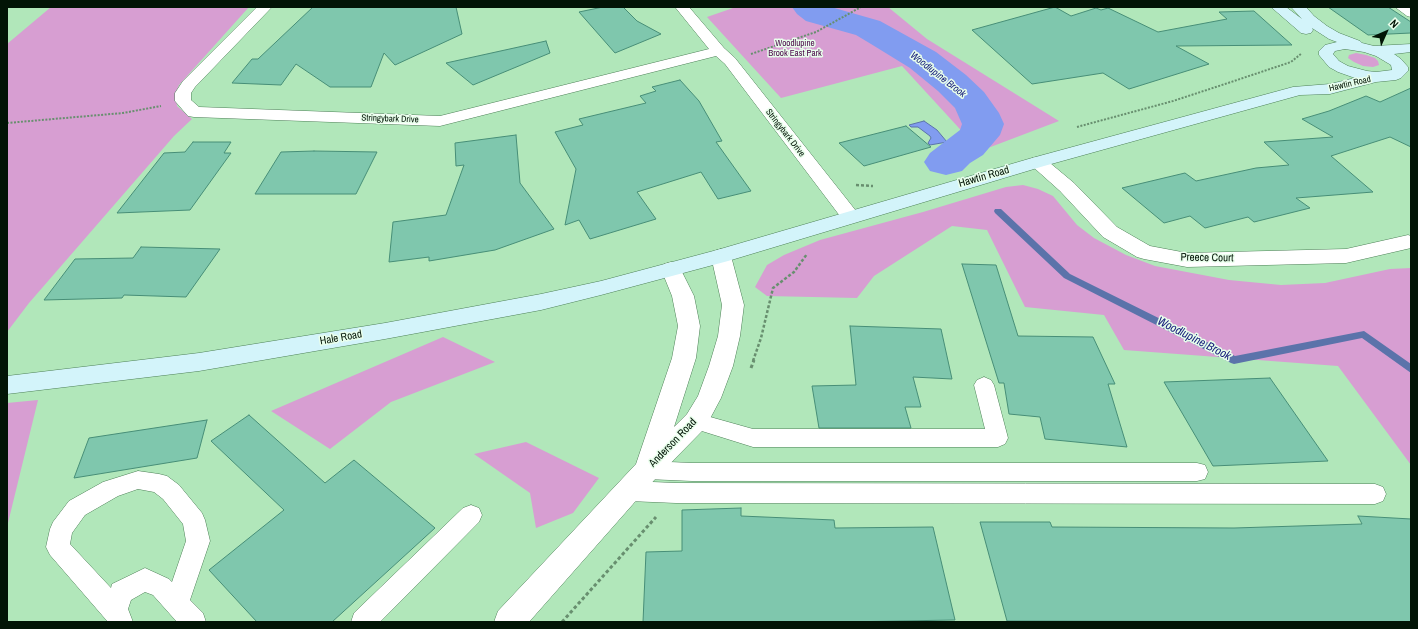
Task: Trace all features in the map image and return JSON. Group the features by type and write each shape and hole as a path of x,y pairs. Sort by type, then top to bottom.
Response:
{"main road":[{"path":"1278,7 1310,34 1330,58 1353,73 1376,77 1396,75 1405,64 1334,36 1309,19 1298,7"},
{"path":"1330,58 1330,48 1336,46 1355,46 1369,49 1393,50 1411,48"},
{"name":"Hawtin Road","path":"1299,90 1330,58"},
{"name":"Hawtin Road","path":"671,269 721,256 850,216 1038,162 1299,90 1330,89 1376,77"},
{"name":"Hale Road","path":"7,385 199,362 385,331 541,302 671,269"}],"street":[{"path":"183,101 183,93 189,84 265,7"},
{"name":"Stringybark Drive","path":"682,7 724,56 850,216"},
{"name":"Stringybark Drive","path":"183,101 194,112 440,121 724,56"},
{"name":"Preece Court","path":"1038,162 1068,187 1110,232 1144,252 1187,260 1346,256 1408,242"},
{"name":"Anderson Road","path":"509,622 647,470 696,421 709,398 721,366 729,336 733,305 721,256"},
{"name":"Anderson Road","path":"647,470 684,358 689,326 683,296 671,269"}],"lane":[{"path":"1401,7 1411,14"},
{"path":"696,421 753,438 998,438 984,385"},
{"path":"647,470 692,472 1197,472"},
{"path":"118,616 58,547 60,529 77,508 111,488 138,480 159,483 171,492 194,520 198,541 177,604"},
{"path":"629,491 676,493 1375,494"},
{"path":"363,622 471,515"},
{"path":"118,616 122,592 145,578 161,587 194,622"}],"path":[{"path":"724,56 816,32 861,7"},
{"path":"1073,128 1173,101 1291,62 1302,54 1301,38 1310,34"},
{"path":"7,123 123,113 183,101"}],"green space":[{"path":"51,7 249,7 179,85 176,93 177,106 192,119 174,136 29,303 7,332 7,44"},
{"name":"Woodlupine Brook East Park","path":"736,7 888,7 927,39 1059,121 980,151 902,66 781,98 707,17"},
{"path":"1356,53 1375,58 1379,65 1373,67 1363,66 1348,58 1349,55"},
{"path":"1023,185 1038,189 1053,196 1077,225 1094,238 1126,255 1155,266 1229,280 1281,285 1325,283 1390,269 1411,268 1411,465 1338,366 1124,350 1104,315 1025,307 987,230 952,226 874,276 857,298 767,296 755,287 767,265 784,255 820,240 923,212 1006,187"},
{"path":"443,337 495,362 391,402 330,449 271,411"},
{"path":"38,400 7,527 7,403"},
{"path":"526,442 599,478 573,513 536,528 530,493 474,454"}],"water":[{"path":"924,121 937,130 947,142 930,145 928,143 931,138 930,136 918,127 911,127 909,125"}],"building":[{"path":"313,7 456,7 462,34 395,65 384,53 371,87 330,87 296,64 281,85 232,83 252,59 258,59"},
{"path":"603,7 623,7 637,21 661,34 615,53 579,12"},
{"path":"1055,7 1071,16 1096,8 1101,10 1108,8 1158,32 1227,19 1219,12 1254,11 1292,45 1176,46 1209,64 1129,89 1103,73 1032,84 972,30"},
{"path":"1328,7 1388,7 1411,22 1411,33 1368,35"},
{"path":"546,41 550,53 473,85 446,63"},
{"path":"680,80 699,101 722,141 716,142 751,191 718,199 701,172 637,192 656,219 590,239 579,220 565,225 576,169 555,132 583,125 579,119 646,103 640,96 656,91 652,87"},
{"path":"1411,88 1411,147 1390,137 1331,156 1373,192 1296,198 1310,208 1254,222 1248,217 1205,228 1190,216 1164,223 1122,188 1185,173 1196,181 1256,168 1289,165 1264,142 1333,137 1302,119 1329,111 1366,96 1380,102"},
{"path":"906,126 931,147 864,166 839,143"},
{"path":"516,135 520,183 554,229 495,250 429,261 429,257 389,262 393,222 446,215 464,165 456,166 455,143"},
{"path":"193,142 231,142 224,153 231,153 190,210 117,213 164,153 185,152"},
{"path":"281,152 377,152 356,194 255,194"},
{"path":"141,247 220,249 186,297 124,295 122,298 44,300 75,259 133,258"},
{"path":"962,264 996,265 1018,336 1093,337 1115,384 1108,384 1127,447 1045,439 1040,417 1009,414 1004,383 999,383"},
{"path":"850,326 941,329 952,379 913,377 921,407 905,407 911,428 819,428 812,386 856,385"},
{"path":"1270,378 1328,461 1213,466 1164,382"},
{"path":"249,415 325,483 354,460 435,528 332,622 257,622 209,570 284,510 211,441"},
{"path":"207,420 197,458 74,478 89,438"},
{"path":"741,508 741,516 834,520 835,528 933,527 955,620 843,622 643,622 646,552 682,551 682,510"},
{"path":"1358,516 1411,519 1411,622 1007,621 980,522 1050,522 1052,527 1234,528 1362,524"}],"waterway":[{"name":"Woodlupine Brook","path":"809,7 818,14 868,28 884,36 923,60 952,83 970,100 979,113 983,124 979,135 968,146 946,162"},
{"name":"Woodlupine Brook","path":"998,211 1067,276 1234,360 1364,334 1411,369"}]}
